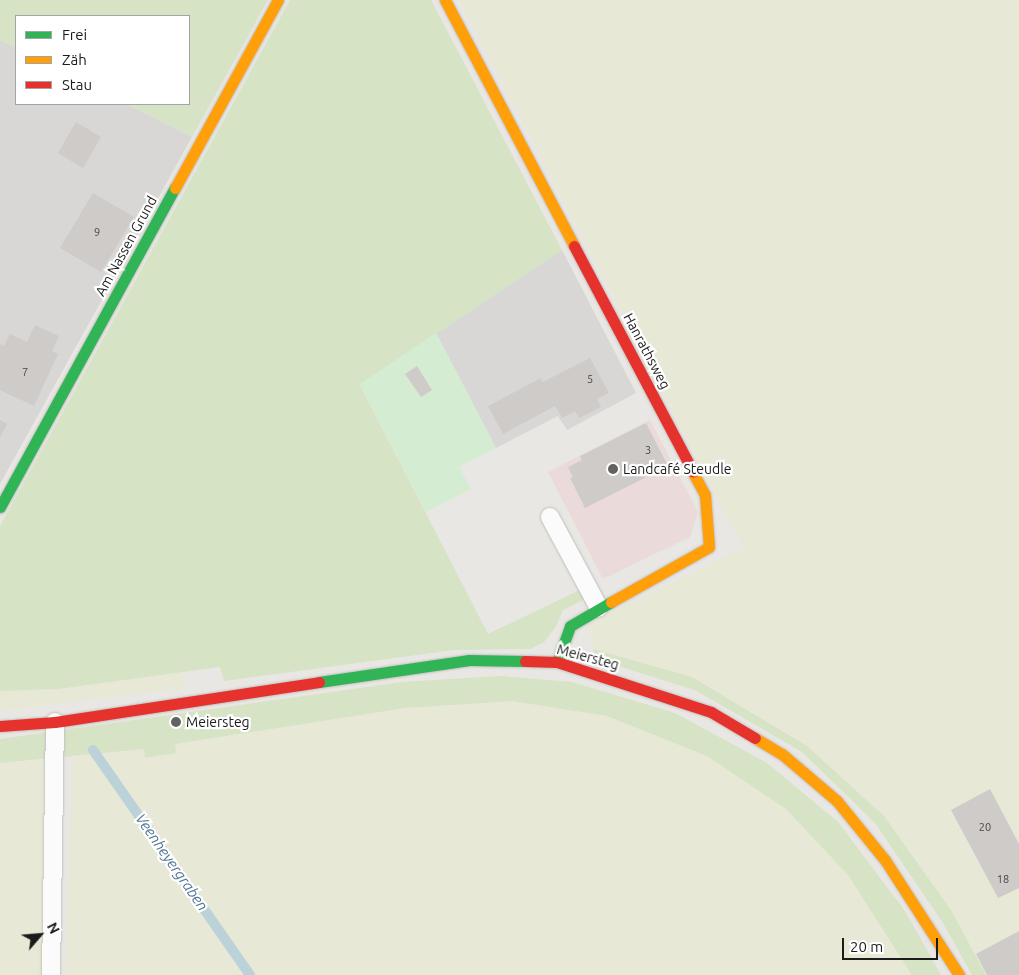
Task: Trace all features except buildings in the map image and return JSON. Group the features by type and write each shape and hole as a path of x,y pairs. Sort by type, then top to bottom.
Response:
{"street":[{"name":"Am Nassen Grund","path":"0,507 278,0"},
{"name":"Hanrathsweg","path":"445,0 705,495 709,547 570,626 557,662"},
{"name":"Meiersteg","path":"0,726 56,722 470,660 557,662 711,712 782,754 836,800 885,860 959,975"}],"lane":[{"path":"550,517 599,608"},
{"path":"51,975 56,722"}],"shaded area":[{"path":"0,40 15,48 15,105 129,105 192,137 0,484"},
{"path":"562,250 636,393 567,430 558,416 496,448 436,333"},
{"path":"650,420 698,512 690,537 603,579 548,472"}],"green space":[{"path":"0,0 268,0 192,137 129,105 190,105 190,15 15,15 15,48 0,40"},
{"path":"290,0 431,0 562,250 360,385 488,634 584,588 587,598 563,610 555,628 544,642 530,649 454,650 224,681 220,667 58,689 0,691 0,526"},
{"path":"459,0 1019,0 1019,975 986,975 951,910 884,816 807,746 692,677 593,649 588,624 743,548"},
{"path":"436,333 496,448 459,467 471,489 426,512 360,384"},
{"path":"593,649 692,677 807,746 884,816 951,910 986,975 972,975 943,923 875,823 802,752 697,691 597,659"},
{"path":"183,672 186,688 0,711 0,691 58,689"},
{"path":"500,676 572,682 675,713 767,763 838,822 905,911 941,975 912,975 848,875 786,809 707,756 607,716 512,701 405,708 175,744 176,753 145,758 144,749 0,763 0,739 402,682"},
{"path":"512,701 607,716 707,756 786,809 848,875 912,975 65,975 73,758 144,749 145,758 175,753 175,744 405,708"},
{"path":"48,760 43,975 0,975 0,763"}],"waterway":[{"name":"Veenheyergraben","path":"93,750 250,975"}],"traffic: fast":[{"path":"0,507 175,188"},
{"path":"557,662 570,626 611,602"},
{"path":"319,682 469,660 525,661"}],"traffic: slow":[{"path":"175,188 278,0"},
{"path":"445,0 574,246"},
{"path":"611,602 709,547 705,495 693,472"},
{"path":"755,738 782,754 837,801 885,860 959,975"}],"traffic: jam":[{"path":"574,246 693,472"},
{"path":"525,661 557,662 711,712 755,738"},
{"path":"0,726 55,722 319,682"}],"place":[{"name":"Landcafé Steudle","path":"613,469"},
{"name":"Meiersteg","path":"176,722"}]}
